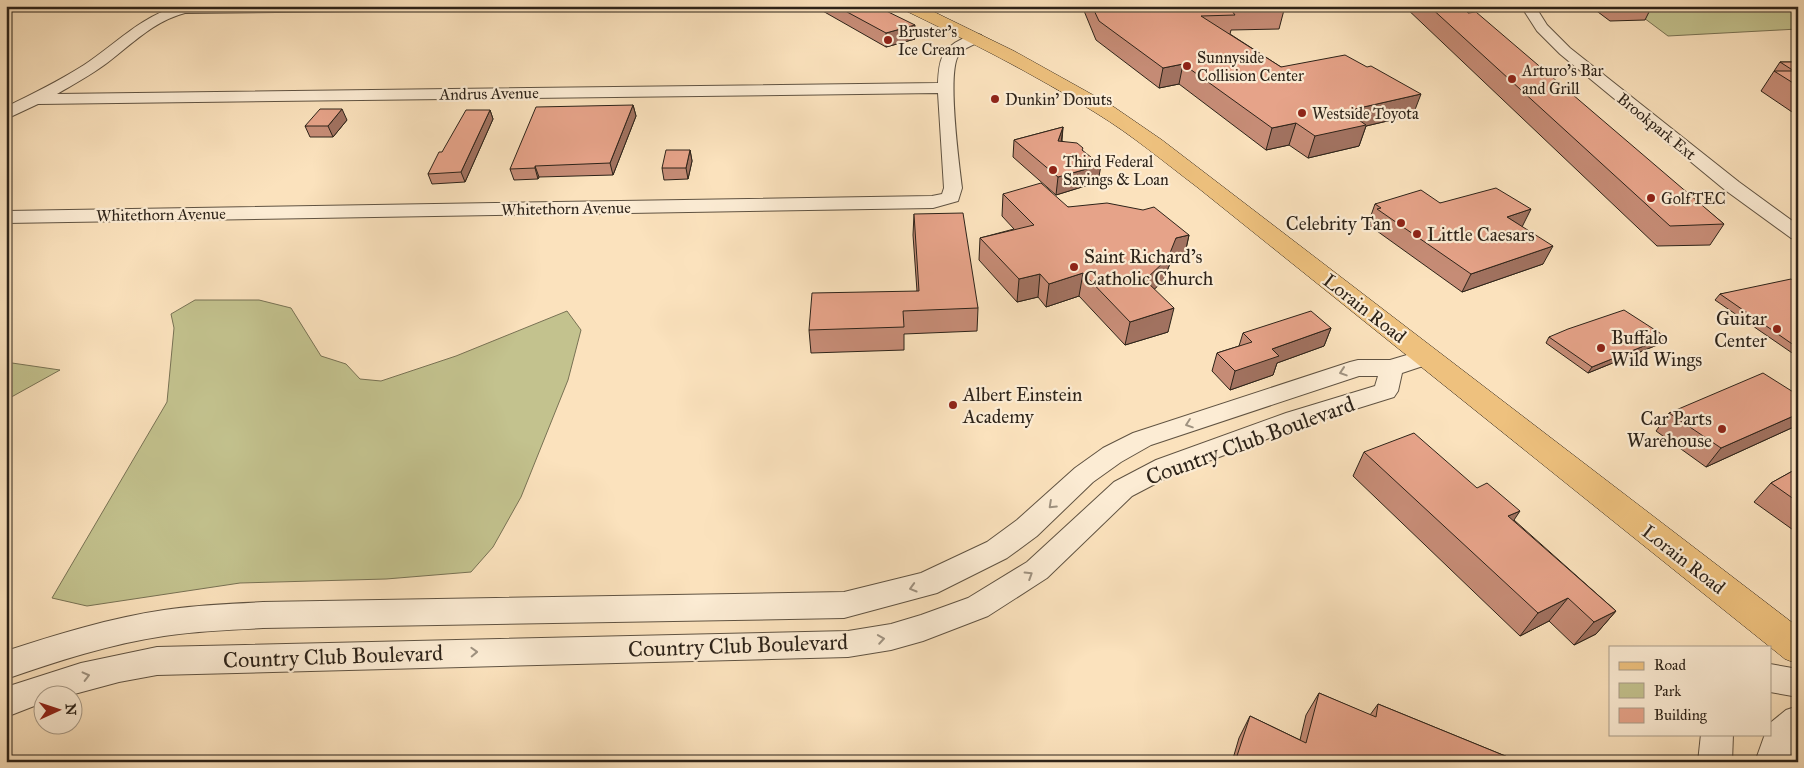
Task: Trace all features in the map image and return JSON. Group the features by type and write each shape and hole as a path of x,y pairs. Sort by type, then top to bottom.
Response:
{"main road":[{"name":"Lorain Road","path":"908,6 1030,66 1106,110 1206,182 1798,648"}],"street":[{"path":"6,114 90,67 158,17 171,11 185,9 456,6"},
{"name":"Brookpark Ext","path":"1528,6 1542,28 1565,51 1732,186 1798,234"},
{"name":"Whitethorn Avenue","path":"6,217 934,202 951,196 953,188 945,88 949,59 953,51 976,38"},
{"name":"Andrus Avenue","path":"33,99 945,88"},
{"name":"Country Club Boulevard","path":"6,665 108,633 166,622 263,615 844,605 927,584 997,550 1027,528 1084,475 1112,455 1142,439 1358,368 1392,368 1427,357"},
{"name":"Country Club Boulevard","path":"6,702 43,688 85,676 158,661 848,644 891,637 923,628 978,607 1037,570 1123,489 1165,467 1295,419 1386,391 1392,368"},
{"path":"1772,762 1782,734 1798,721"},
{"path":"1715,762 1717,736"}],"green space":[{"path":"1628,6 1798,6 1798,29 1668,36"},
{"path":"195,300 259,300 291,308 321,356 346,364 360,379 381,381 456,356 567,311 581,330 568,380 521,497 493,547 471,572 386,579 240,583 87,606 52,598 167,402 174,328 171,314"},
{"path":"6,363 12,363 60,370 6,400"}],"building":[{"path":"836,6 876,6 915,25 886,33"},
{"path":"1092,6 1281,6 1284,10 1232,11 1235,15 1201,16 1281,67 1345,55 1367,67 1371,66 1421,94 1346,111 1366,125 1315,136 1296,123 1272,128 1183,64 1163,68 1099,21"},
{"path":"1429,6 1461,6 1468,13 1476,12 1724,224 1670,226"},
{"path":"1780,62 1798,62 1798,86 1774,71 1794,71"},
{"path":"633,105 610,163 510,169 536,107"},
{"path":"320,109 342,109 328,126 305,126"},
{"path":"466,110 490,110 461,172 428,174 439,152 442,152"},
{"path":"1063,127 1058,141 1077,143 1083,148 1082,150 1101,165 1058,177 1014,140"},
{"path":"666,150 690,150 686,168 662,168"},
{"path":"1041,183 1068,207 1107,203 1143,210 1154,207 1189,235 1176,238 1168,258 1145,280 1174,308 1130,322 1083,273 1049,284 1040,274 1019,279 980,238 1034,225 1003,194"},
{"path":"1496,188 1531,209 1507,217 1553,246 1471,274 1377,209 1381,208 1375,204 1421,190 1440,203"},
{"path":"963,213 978,308 903,311 904,327 809,330 812,293 919,291 914,214"},
{"name":"Guitar Center","path":"1791,279 1798,283 1798,348 1720,294"},
{"name":"Buffalo Wild Wings","path":"1624,310 1666,337 1592,367 1549,337 1568,329"},
{"path":"1311,311 1331,328 1272,349 1279,356 1235,371 1217,353 1252,342 1243,333"},
{"path":"1763,373 1798,395 1798,414 1721,448 1669,413"},
{"path":"1414,433 1477,488 1487,483 1520,511 1508,516 1616,611 1594,622 1568,598 1538,613 1364,452"},
{"path":"1798,468 1798,502 1771,483"},
{"path":"1319,693 1376,717 1378,704 1520,762 1235,762 1250,716 1306,743"}],"place":[{"name":"Bruster's Ice Cream","path":"888,40"},
{"name":"Sunnyside Collision Center","path":"1187,66"},
{"name":"Arturo's Bar and Grill","path":"1512,79"},
{"name":"Dunkin' Donuts","path":"995,99"},
{"name":"Westside Toyota","path":"1302,113"},
{"name":"Third Federal Savings & Loan","path":"1053,170"},
{"name":"GolfTEC","path":"1651,198"},
{"name":"Celebrity Tan","path":"1401,223"},
{"name":"Little Caesars","path":"1417,234"},
{"name":"Saint Richard's Catholic Church","path":"1074,267"},
{"name":"Guitar Center","path":"1777,329"},
{"name":"Buffalo Wild Wings","path":"1601,348"},
{"name":"Albert Einstein Academy","path":"953,405"},
{"name":"Car Parts Warehouse","path":"1722,429"}]}
